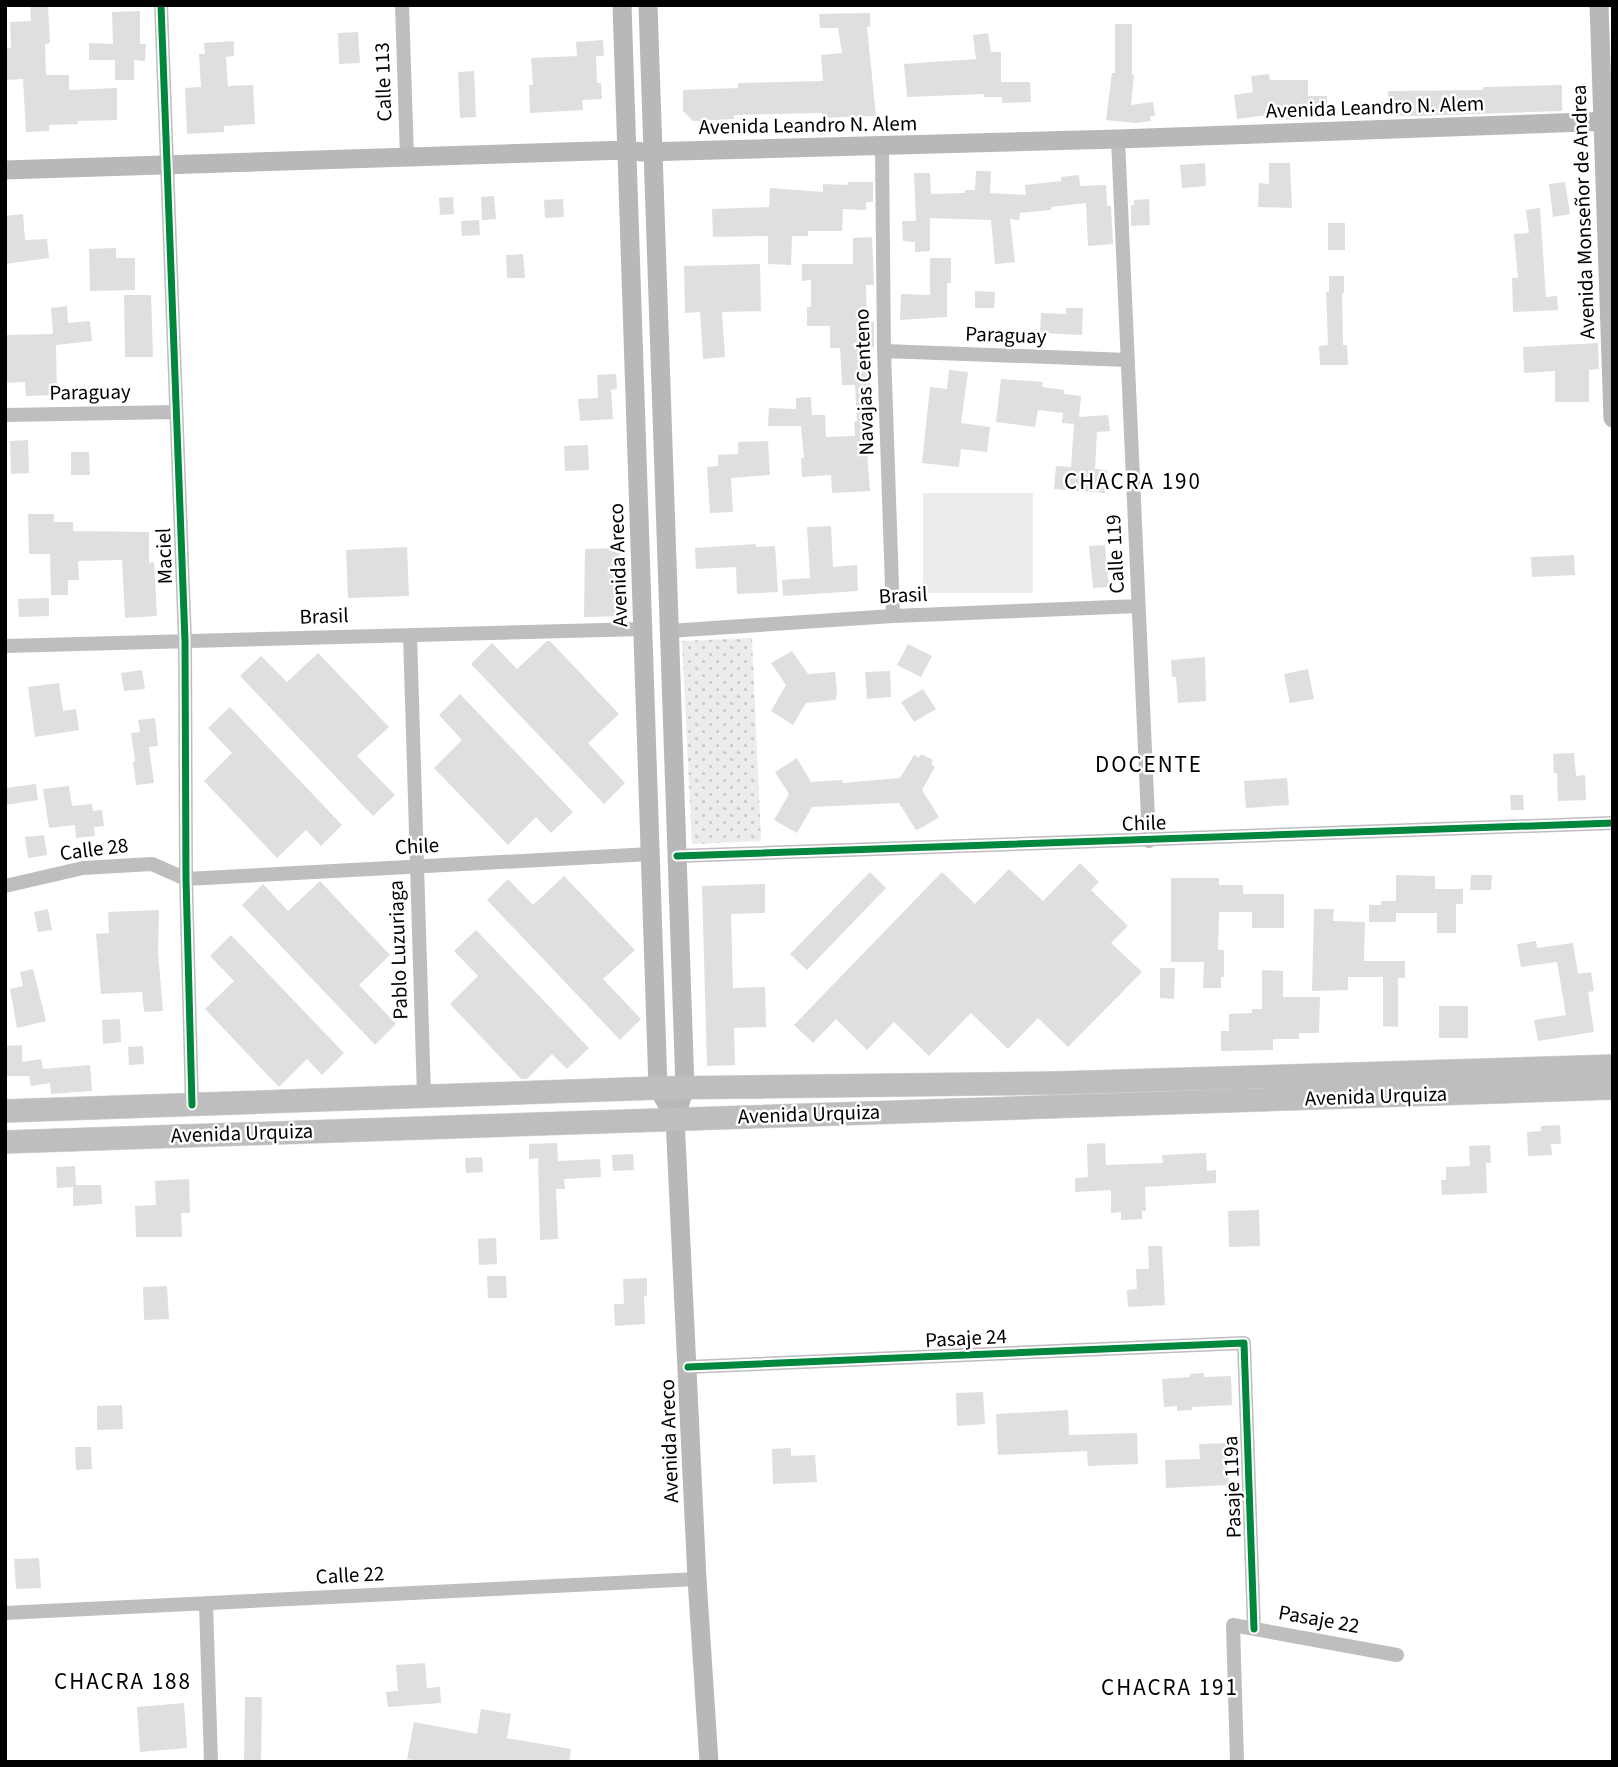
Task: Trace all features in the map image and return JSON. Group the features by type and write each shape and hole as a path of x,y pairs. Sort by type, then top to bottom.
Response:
{"main road":[{"name":"Avenida Areco","path":"622,5 658,1088 675,1118"},
{"name":"Avenida Areco","path":"648,5 685,1088 675,1118 697,1578 709,1762"},
{"name":"Avenida Monseñor de Andrea","path":"1599,5 1608,121 1613,418"},
{"name":"Avenida Leandro N. Alem","path":"5,170 627,150 653,152 882,147 1608,121"},
{"name":"Avenida Urquiza","path":"5,1111 658,1088 1056,1083 1613,1066"},
{"name":"Avenida Urquiza","path":"5,1142 1613,1088"}],"street":[{"name":"Maciel","path":"161,5 185,641 186,879 192,1105"},
{"name":"Calle 113","path":"402,5 407,158"},
{"name":"Calle 119","path":"1118,139 1149,841"},
{"name":"Navajas Centeno","path":"882,147 884,351 893,616"},
{"name":"Paraguay","path":"884,351 1128,360"},
{"name":"Paraguay","path":"5,415 176,412"},
{"name":"Brasil","path":"669,631 893,616 1138,606"},
{"name":"Brasil","path":"5,646 643,629"},
{"name":"Pablo Luzuriaga","path":"410,635 424,1096"},
{"name":"Chile","path":"677,856 1613,823"},
{"name":"Chile","path":"186,879 651,854"},
{"name":"Calle 28","path":"5,886 83,869 152,864 186,879"},
{"name":"Pasaje 24","path":"688,1367 1244,1343"},
{"name":"Pasaje 119a","path":"1244,1343 1254,1629"},
{"name":"Calle 22","path":"5,1613 697,1578"},
{"path":"206,1603 211,1762"},
{"name":"Pasaje 22","path":"1237,1762 1233,1626 1397,1655"}],"shaded area":[{"path":"923,493 1033,493 1033,593 923,593"},
{"path":"752,638 761,841 692,844 682,641"}],"building":[{"path":"30,5 48,5 50,43 45,44 46,75 69,75 69,90 117,88 117,120 77,121 78,124 49,125 49,131 26,132 23,79 5,80 5,49 11,48 10,22 31,21"},
{"path":"140,11 140,44 146,44 145,61 134,60 134,80 115,80 115,60 89,60 89,43 113,44 112,12"},
{"path":"870,13 870,27 867,27 876,116 822,118 822,113 734,115 734,119 693,121 683,111 683,90 738,88 738,83 823,81 821,55 842,53 838,28 820,28 819,14"},
{"path":"1115,24 1132,24 1134,75 1131,105 1153,102 1155,116 1150,116 1151,121 1135,123 1106,120 1112,73 1115,73"},
{"path":"358,32 360,63 339,64 338,33"},
{"path":"988,33 991,52 1001,52 1001,82 1030,82 1031,102 1002,103 1002,97 984,97 984,94 907,97 904,64 976,59 973,35"},
{"path":"603,40 604,56 596,56 597,83 601,83 602,99 582,100 583,110 530,113 529,85 533,85 531,58 577,56 576,42"},
{"path":"234,41 234,56 226,57 228,86 253,85 255,124 224,126 224,132 187,134 185,88 201,87 199,54 205,54 204,43"},
{"path":"474,71 476,117 460,118 458,72"},
{"path":"1269,74 1270,80 1308,80 1308,96 1327,96 1327,114 1308,114 1308,119 1275,120 1274,114 1237,119 1234,95 1253,92 1251,76"},
{"path":"1562,85 1562,111 1417,116 1357,115 1357,102 1388,102 1388,91 1483,90 1483,87"},
{"path":"1205,163 1206,186 1182,188 1180,165"},
{"path":"1269,163 1290,163 1292,208 1258,207 1259,183 1269,184"},
{"path":"976,171 991,171 990,193 1026,195 1025,185 1061,181 1061,177 1079,175 1080,186 1106,185 1107,206 1111,206 1113,244 1088,246 1086,203 1020,213 1019,220 1010,219 1015,262 995,264 991,220 930,218 930,251 915,252 915,242 903,241 902,221 916,221 914,173 930,173 931,194 965,193 965,190 975,190"},
{"path":"848,182 873,182 873,202 866,202 866,210 843,209 842,231 808,231 808,236 792,236 791,265 768,264 768,236 713,237 712,209 769,207 770,188 823,192 823,184 848,185"},
{"path":"1565,182 1570,214 1553,217 1549,184"},
{"path":"494,196 496,219 482,220 481,197"},
{"path":"453,197 454,214 440,215 439,198"},
{"path":"563,199 564,217 545,218 544,200"},
{"path":"1149,199 1150,225 1131,226 1131,205 1134,205 1134,200"},
{"path":"1540,208 1546,297 1557,296 1558,310 1513,312 1512,278 1518,278 1514,234 1529,233 1526,210"},
{"path":"23,214 25,240 47,239 49,258 5,264 5,216"},
{"path":"479,220 480,235 462,236 461,221"},
{"path":"1328,223 1345,223 1345,250 1328,250"},
{"path":"872,237 874,285 866,285 867,322 874,322 874,347 868,348 873,448 867,449 870,491 832,493 831,475 802,477 801,458 804,458 801,426 768,426 769,408 796,409 796,398 811,397 812,415 825,415 826,437 855,436 855,385 842,385 840,348 830,348 830,326 807,326 807,307 811,307 811,280 802,281 802,264 853,264 853,238"},
{"path":"116,248 116,258 135,258 135,290 90,291 89,249"},
{"path":"523,254 525,278 507,278 506,255"},
{"path":"930,258 951,258 951,283 947,283 947,317 900,320 901,294 930,295"},
{"path":"760,264 761,311 722,312 725,357 703,359 700,312 685,313 684,266"},
{"path":"1329,276 1344,276 1343,345 1347,345 1348,365 1320,365 1319,346 1328,345 1326,292 1329,292"},
{"path":"975,291 995,292 994,308 975,308"},
{"path":"124,295 151,295 153,357 125,357"},
{"path":"67,306 68,323 90,321 92,341 56,345 57,395 26,396 25,382 5,383 5,335 53,334 51,308"},
{"path":"1066,308 1083,308 1082,335 1040,333 1041,313 1066,314"},
{"path":"1598,343 1599,369 1589,370 1589,402 1555,402 1555,371 1524,373 1523,347"},
{"path":"949,370 968,372 961,423 990,427 987,452 961,449 959,467 922,463 930,387 947,389"},
{"path":"616,374 617,389 611,390 613,419 580,421 578,399 598,398 597,375"},
{"path":"1001,379 1043,382 1042,387 1081,396 1079,417 1108,415 1110,431 1097,432 1095,469 1107,470 1105,493 1054,489 1056,466 1071,467 1074,424 1062,423 1063,413 1038,410 1035,427 996,422"},
{"path":"28,440 29,473 11,474 10,441"},
{"path":"768,441 770,475 731,478 733,512 710,513 707,467 718,466 718,455 738,454 738,442"},
{"path":"588,445 589,470 565,471 564,446"},
{"path":"71,452 89,452 90,475 71,475"},
{"path":"28,514 54,514 54,522 73,522 73,531 149,532 149,563 154,562 157,616 125,618 122,560 78,561 79,580 68,580 68,595 51,595 50,554 29,554"},
{"path":"831,526 833,567 857,565 858,591 783,596 782,580 810,578 807,527"},
{"path":"756,544 756,547 775,546 778,592 737,594 736,567 696,569 695,548"},
{"path":"1105,545 1109,587 1093,588 1089,546"},
{"path":"407,547 409,596 348,598 346,550"},
{"path":"620,548 620,558 624,558 626,616 584,617 585,549"},
{"path":"1574,555 1575,575 1532,577 1531,557"},
{"path":"49,598 49,616 19,617 18,599"},
{"path":"550,641 619,714 588,743 625,783 604,804 471,664 492,643 517,669"},
{"path":"908,644 932,656 921,677 897,665"},
{"path":"792,651 808,674 835,672 837,693 836,700 806,703 793,725 771,711 786,685 771,663"},
{"path":"318,653 389,727 357,756 395,795 373,816 240,676 261,656 287,682"},
{"path":"1205,657 1206,701 1178,703 1176,677 1172,677 1171,660"},
{"path":"1308,669 1314,699 1290,703 1284,674"},
{"path":"142,670 145,689 124,691 121,673"},
{"path":"890,671 891,697 867,699 865,672"},
{"path":"59,683 63,711 76,709 79,730 35,737 28,687"},
{"path":"923,689 936,709 914,722 901,702"},
{"path":"460,694 573,812 551,833 536,817 508,845 434,768 462,740 439,715"},
{"path":"230,707 342,825 321,846 306,830 277,858 204,781 232,753 208,728"},
{"path":"155,718 158,746 149,747 154,783 136,785 131,733 140,732 138,720"},
{"path":"1574,753 1576,776 1585,775 1586,800 1558,801 1553,754"},
{"path":"921,754 933,760 931,764 935,767 922,790 939,817 923,827 916,830 899,803 812,807 797,833 774,820 789,794 775,772 797,758 811,782 842,780 843,783 900,778 914,755 919,758"},
{"path":"1287,778 1289,805 1246,808 1244,781"},
{"path":"36,784 38,800 5,805 5,788"},
{"path":"69,786 72,806 92,804 93,811 102,810 104,826 94,827 95,836 76,838 75,825 49,828 43,789"},
{"path":"1510,795 1523,795 1524,810 1511,810"},
{"path":"44,835 47,855 28,858 25,837"},
{"path":"1080,863 1099,882 1091,890 1128,926 1111,943 1142,972 1068,1047 1038,1018 1008,1049 971,1013 929,1056 894,1022 867,1050 836,1019 813,1043 794,1025 942,872 975,904 1009,869 1043,901"},
{"path":"870,872 886,888 807,970 790,954"},
{"path":"1396,875 1435,876 1435,889 1463,889 1463,904 1456,904 1456,933 1437,933 1437,913 1396,913"},
{"path":"1471,875 1492,875 1491,890 1470,890"},
{"path":"564,876 635,950 603,979 641,1019 620,1040 487,900 508,879 533,905"},
{"path":"1171,878 1219,878 1219,885 1243,885 1243,894 1284,894 1284,928 1252,928 1252,912 1219,912 1218,950 1224,950 1224,977 1221,977 1221,988 1203,988 1204,962 1171,962"},
{"path":"320,881 390,955 359,985 396,1024 375,1045 242,905 263,884 288,911"},
{"path":"765,884 765,913 731,914 733,988 765,987 766,1027 734,1028 735,1065 707,1066 702,886"},
{"path":"1381,901 1396,901 1396,922 1369,922 1369,905 1381,905"},
{"path":"48,909 52,930 38,932 34,912"},
{"path":"1314,909 1334,909 1333,921 1365,922 1364,961 1405,961 1405,978 1398,978 1398,1027 1383,1026 1383,977 1348,977 1348,990 1312,991"},
{"path":"159,910 158,952 163,1011 144,1012 142,992 101,994 96,934 109,933 108,912"},
{"path":"476,930 589,1048 567,1069 552,1054 527,1079 521,1079 450,1004 478,976 454,951"},
{"path":"231,935 344,1053 322,1075 307,1059 279,1087 205,1009 234,981 210,956"},
{"path":"1536,941 1537,948 1573,943 1578,974 1591,972 1594,991 1588,992 1594,1032 1538,1041 1534,1020 1566,1015 1557,962 1521,967 1517,944"},
{"path":"1160,968 1175,968 1174,999 1160,998"},
{"path":"33,969 46,1021 17,1028 10,989 23,986 20,972"},
{"path":"1262,970 1283,971 1283,997 1320,997 1319,1033 1299,1033 1299,1039 1273,1039 1273,1050 1221,1051 1221,1031 1229,1031 1229,1014 1252,1013 1252,1009 1262,1009"},
{"path":"1439,1006 1468,1006 1468,1038 1439,1038"},
{"path":"120,1019 121,1042 103,1044 102,1020"},
{"path":"22,1045 22,1062 41,1059 43,1069 90,1065 92,1091 51,1094 50,1083 31,1086 29,1076 5,1076 5,1046"},
{"path":"143,1046 144,1064 129,1065 128,1047"},
{"path":"1560,1125 1561,1144 1551,1144 1552,1155 1528,1156 1527,1132 1541,1131 1541,1126"},
{"path":"557,1143 558,1161 600,1159 601,1177 564,1179 565,1189 556,1189 558,1239 540,1240 538,1158 529,1159 529,1144"},
{"path":"1105,1143 1106,1165 1163,1163 1162,1155 1206,1153 1207,1171 1216,1170 1216,1183 1145,1187 1146,1211 1142,1211 1142,1219 1121,1220 1121,1212 1111,1213 1111,1190 1075,1192 1075,1178 1088,1177 1087,1144"},
{"path":"1490,1145 1491,1163 1486,1163 1487,1193 1442,1195 1441,1180 1446,1180 1446,1167 1470,1166 1469,1146"},
{"path":"633,1154 634,1170 613,1171 612,1155"},
{"path":"482,1157 483,1172 466,1173 465,1158"},
{"path":"75,1166 76,1185 101,1185 102,1204 73,1206 73,1187 57,1188 56,1167"},
{"path":"189,1179 190,1213 181,1213 182,1237 136,1237 135,1206 156,1205 155,1181"},
{"path":"1259,1210 1260,1246 1229,1247 1228,1211"},
{"path":"496,1238 497,1264 479,1265 478,1239"},
{"path":"1148,1246 1162,1246 1165,1305 1128,1307 1127,1290 1137,1289 1136,1269 1149,1269"},
{"path":"487,1276 506,1276 507,1298 488,1298"},
{"path":"647,1278 647,1296 644,1296 645,1324 615,1326 614,1304 624,1304 623,1279"},
{"path":"167,1286 169,1319 144,1320 143,1287"},
{"path":"1204,1373 1204,1377 1231,1376 1232,1405 1192,1407 1192,1410 1177,1411 1177,1406 1164,1407 1162,1379"},
{"path":"983,1392 985,1424 957,1426 956,1393"},
{"path":"122,1405 123,1429 97,1430 97,1406"},
{"path":"1068,1410 1069,1435 1137,1433 1138,1464 1088,1466 1087,1451 998,1455 996,1414"},
{"path":"1227,1443 1229,1485 1166,1488 1165,1460 1200,1459 1199,1444"},
{"path":"75,1447 91,1447 92,1469 76,1470"},
{"path":"791,1448 791,1456 815,1455 817,1482 773,1484 772,1449"},
{"path":"39,1558 41,1588 16,1589 14,1559"},
{"path":"425,1663 427,1688 440,1687 441,1703 388,1707 386,1692 398,1691 396,1665"},
{"path":"245,1697 262,1697 261,1762 244,1762"},
{"path":"184,1703 187,1748 140,1752 137,1707"},
{"path":"481,1709 511,1714 507,1738 571,1749 569,1762 424,1762 407,1759 414,1722 477,1734"}],"cycle path":[{"path":"161,5 185,641 186,879 192,1105"},
{"path":"677,856 1613,823"},
{"path":"688,1367 1244,1343 1254,1629"}],"district":[{"name":"CHACRA 190","path":"1133,481"},
{"name":"DOCENTE","path":"1149,764"},
{"name":"CHACRA 188","path":"123,1681"},
{"name":"CHACRA 191","path":"1170,1687"}]}
